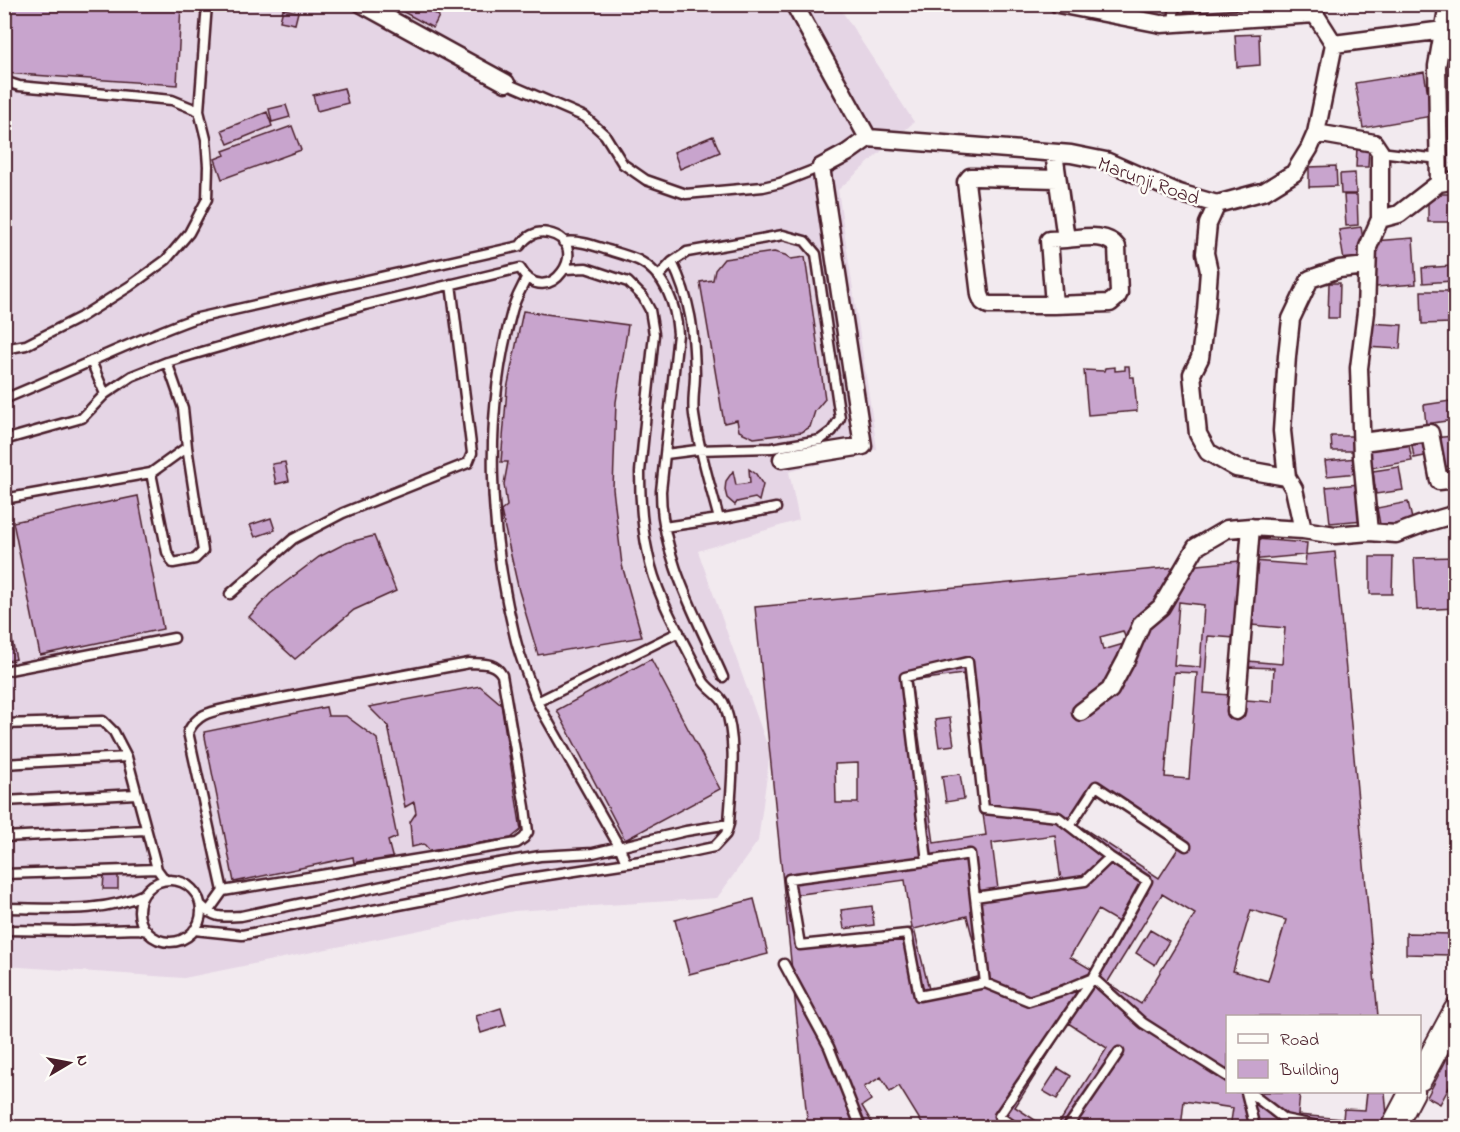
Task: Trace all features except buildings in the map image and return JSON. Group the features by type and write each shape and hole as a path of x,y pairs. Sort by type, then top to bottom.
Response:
{"street":[{"path":"362,4 506,82"},
{"path":"782,459 863,446 820,167 847,153 868,138 794,4"},
{"path":"1058,4 1146,22 1173,23 1315,9 1334,44 1450,30"},
{"path":"1380,219 1399,214 1447,181 1439,159 1437,66 1450,30 1448,4"},
{"name":"Marunji Road","path":"868,138 1054,153 1106,161 1179,193 1216,204 1265,190 1294,173 1309,150 1316,133 1334,44"},
{"path":"1316,133 1374,143 1380,152 1380,219 1368,248 1366,312 1359,368 1369,532"},
{"path":"1054,153 1066,239"},
{"path":"1054,305 1049,240 1104,237 1113,241 1117,247 1119,293 1118,297 1110,303 1054,305 983,302 966,182 970,177 1057,178"},
{"path":"1216,204 1208,224 1205,253 1209,272 1200,358 1192,374 1198,434 1208,452 1236,468 1287,477"},
{"path":"1303,530 1294,489 1287,477 1282,431 1291,319 1310,279 1339,269 1367,266"},
{"path":"1362,442 1430,433 1439,481 1455,479"},
{"path":"1081,712 1110,690 1142,623 1161,607 1196,547 1227,529 1251,526 1335,535 1369,532 1396,534 1455,514"},
{"path":"1236,711 1251,526"},
{"path":"1421,1074 1455,1011"},
{"path":"1393,1128 1411,1093"}],"lane":[{"path":"4,349 26,345 81,317 166,260 189,233 207,199 207,139 199,111 207,4"},
{"path":"1173,23 1174,4"},
{"path":"4,81 19,86 172,100 199,111"},
{"path":"506,82 585,117 605,135 623,164 646,180 686,194 763,187 780,183 820,167"},
{"path":"1380,152 1439,159"},
{"path":"4,399 69,373 151,334 193,319 520,246 532,234 543,232 554,235 563,242 568,252 565,269 558,278 548,282 537,282 526,277 520,268 365,305 167,362 132,376 105,394 82,418 4,440"},
{"path":"658,277 672,262 687,252 783,235 805,241 816,254 840,418 832,431 820,440 772,448 700,450 666,454"},
{"path":"563,242 585,242 639,260 658,277 672,300 678,334 661,490 661,515 678,573 723,677"},
{"path":"672,262 684,287 692,324 695,376 694,413 700,450 719,519"},
{"path":"194,930 242,935 446,896 509,881 714,847 726,834 729,824 733,761 731,727 724,702 705,684 661,596 648,555 640,494 640,472 654,334 653,319 644,297 628,282 586,268 565,269"},
{"path":"526,277 512,309 499,371 492,467 497,544 515,639 537,702 620,848 626,863"},
{"path":"230,594 293,539 343,513 468,463 472,453 451,284"},
{"path":"91,361 105,394"},
{"path":"151,473 167,552 172,563 195,559 203,550 183,408 167,362"},
{"path":"4,499 151,473 187,447"},
{"path":"664,528 776,508"},
{"path":"537,702 679,632"},
{"path":"4,671 174,638"},
{"path":"927,861 905,677 968,662 984,809 1058,817 1110,857 1147,881 1093,978 999,1116 1016,1128"},
{"path":"208,912 223,891 517,843 524,838 528,832 525,807 502,675 498,668 489,664 470,663 228,708 206,713 194,720 188,732 223,891"},
{"path":"4,724 103,721 114,732 127,757 157,869 165,880"},
{"path":"4,764 127,757"},
{"path":"1070,826 1095,786 1186,846"},
{"path":"4,801 136,794"},
{"path":"4,908 96,907 132,900 165,880 183,883 191,888 201,905 218,917 241,916 474,867 540,856 593,853 686,831 729,824"},
{"path":"4,837 146,830"},
{"path":"985,983 970,854 789,879 800,945 907,934 919,996 985,983 1029,1001 1093,978"},
{"path":"975,897 1085,881 1110,857"},
{"path":"4,874 157,869"},
{"path":"144,894 139,913 147,931 154,937 171,942 180,940 194,930 200,918 201,905"},
{"path":"4,930 139,929 147,931"},
{"path":"784,964 829,1047 861,1128"},
{"path":"1093,978 1143,1023 1226,1076"},
{"path":"1067,1128 1119,1052"},
{"path":"1248,1093 1256,1128"},
{"path":"1249,1093 1284,1119 1329,1128"}],"shaded area":[{"path":"4,5 838,5 914,122 838,190 877,449 789,472 799,520 698,551 770,753 758,841 717,898 514,911 184,978 5,966"}]}
